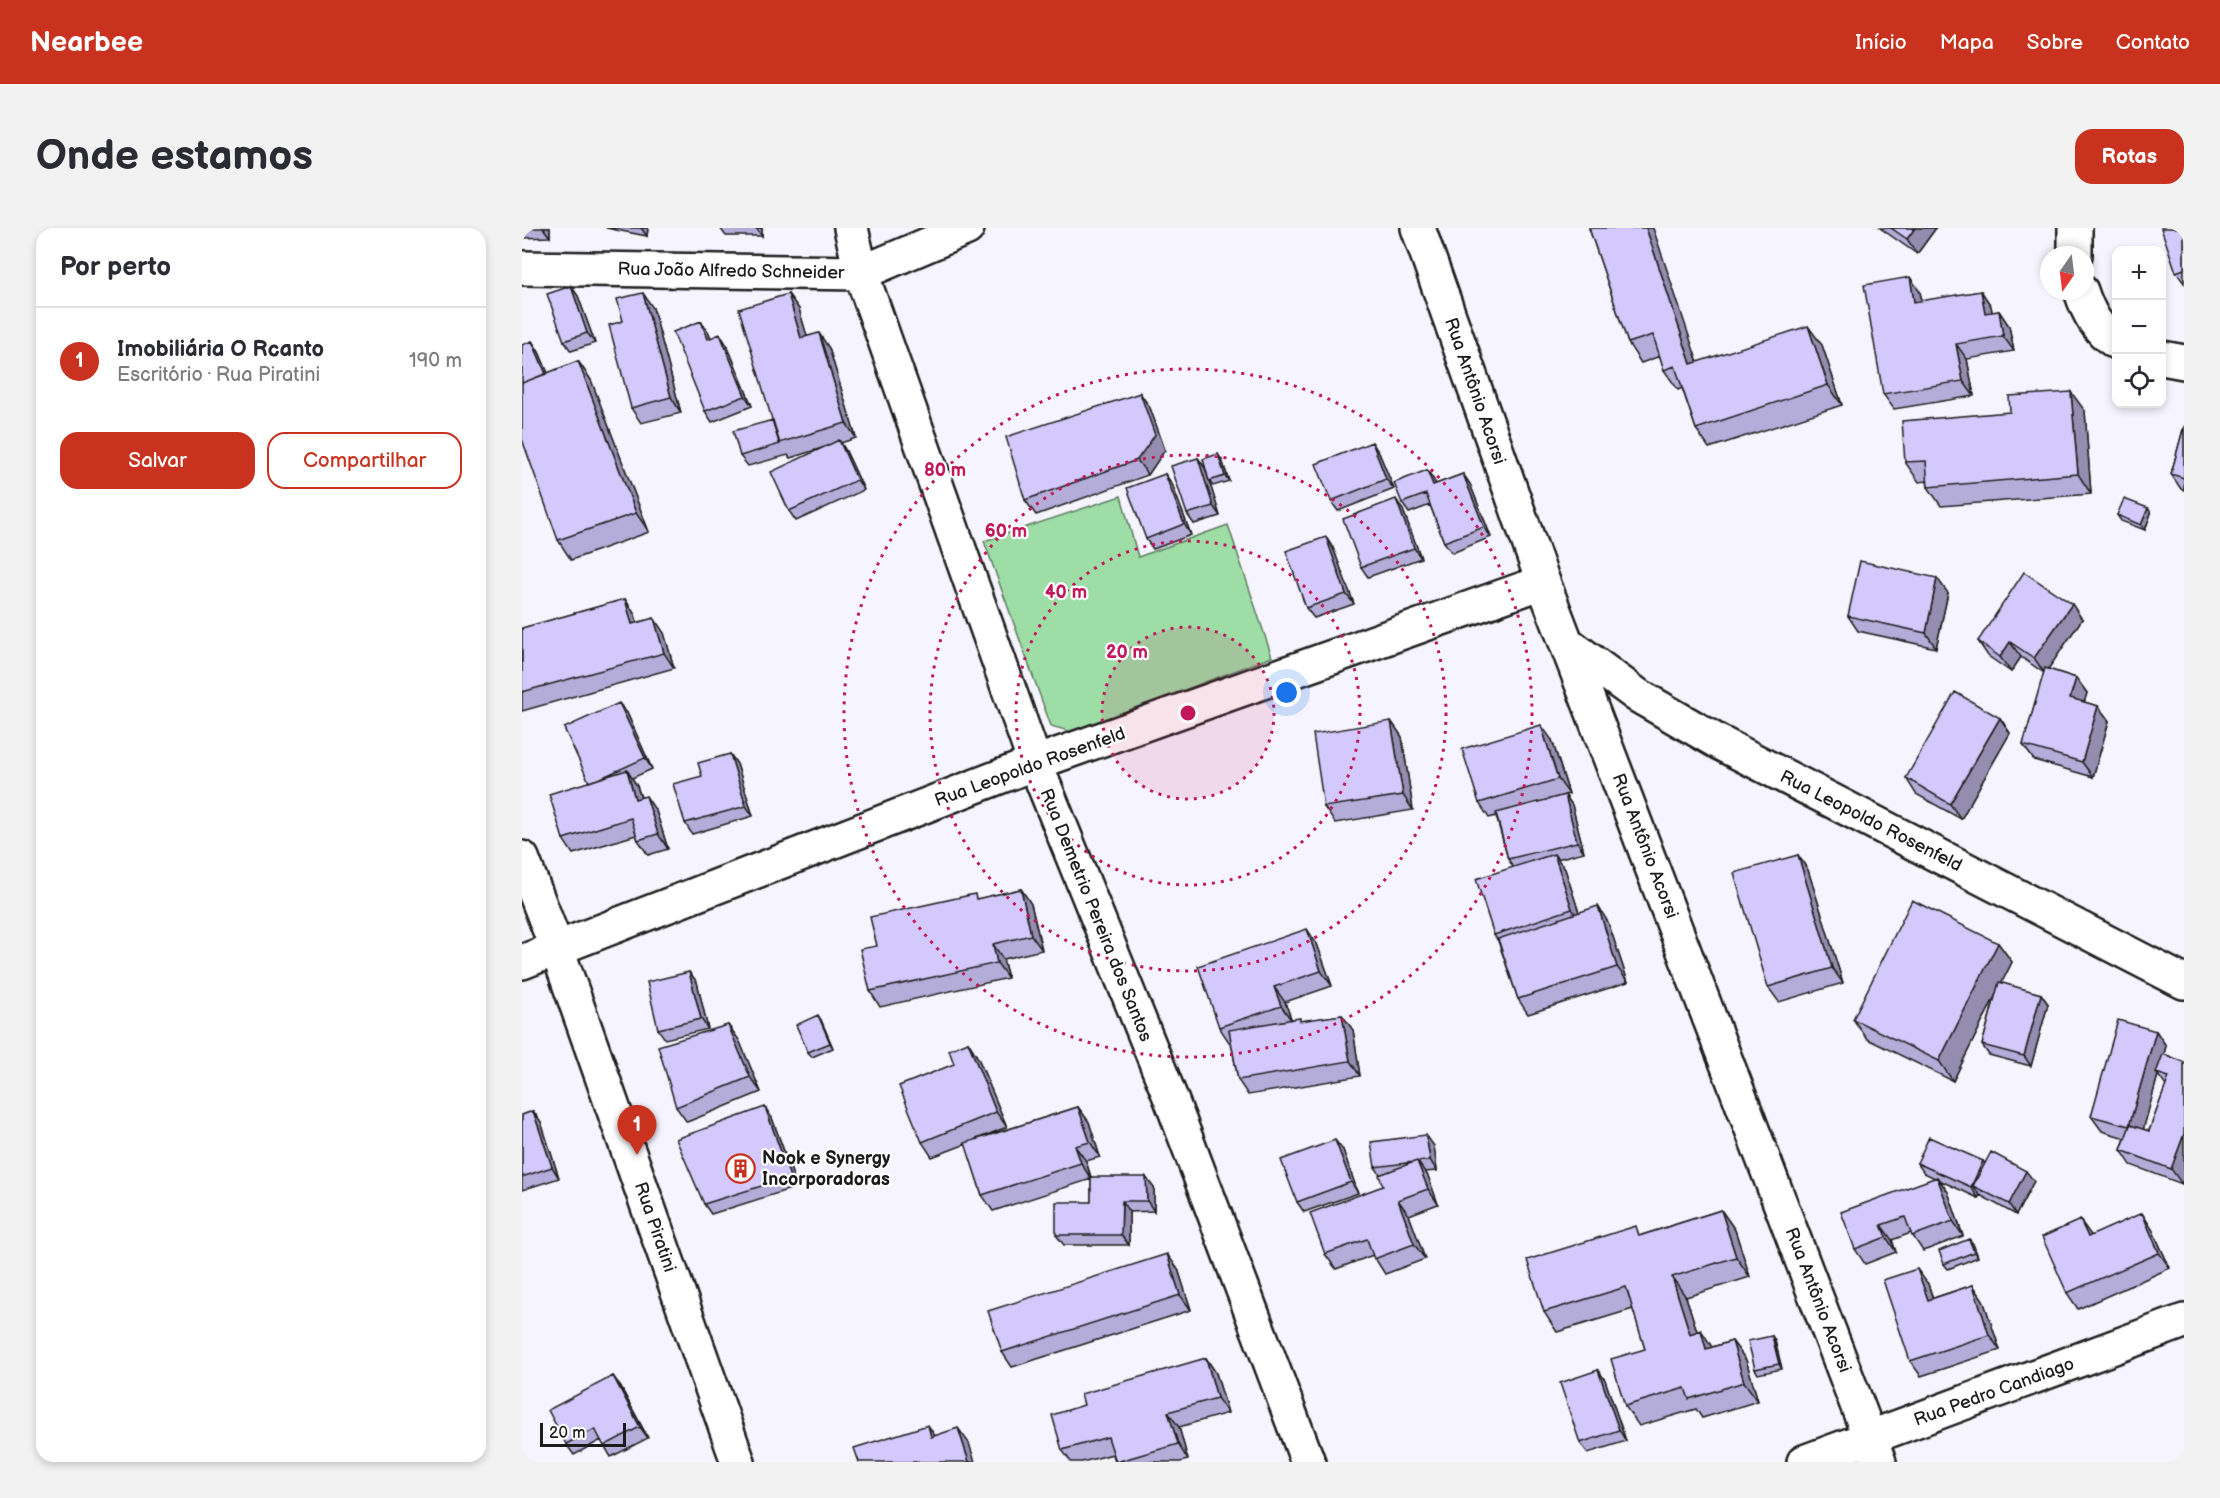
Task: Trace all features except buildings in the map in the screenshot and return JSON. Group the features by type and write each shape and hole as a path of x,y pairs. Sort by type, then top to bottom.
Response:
{"street":[{"name":"Rua Demetrio Pereira dos Santos","path":"851,228 861,273 1035,763 1171,1099 1308,1462"},
{"name":"Rua João Alfredo Schneider","path":"522,268 861,273 967,228"},
{"name":"Rua Antônio Acorsi","path":"1418,228 1543,582 1875,1450"},
{"path":"2075,228 2075,246"},
{"path":"2085,300 2093,321 2112,339"},
{"path":"2166,359 2184,362"},
{"name":"Rua Leopoldo Rosenfeld","path":"522,962 1035,763 1543,582"},
{"name":"Rua Leopoldo Rosenfeld","path":"1568,644 1637,695 1720,743 2184,982"},
{"name":"Rua Piratini","path":"522,858 557,949 738,1462"},
{"name":"Rua Pedro Candiago","path":"1804,1462 1875,1450 2184,1321"}],"green space":[{"path":"1121,496 1138,557 1228,525 1272,657 1072,732 1051,726 984,541"}],"place":[{"name":"Imobiliária O Rcanto","path":"637,1155"},
{"name":"Nook e Synergy Incorporadoras","path":"741,1168"}]}
